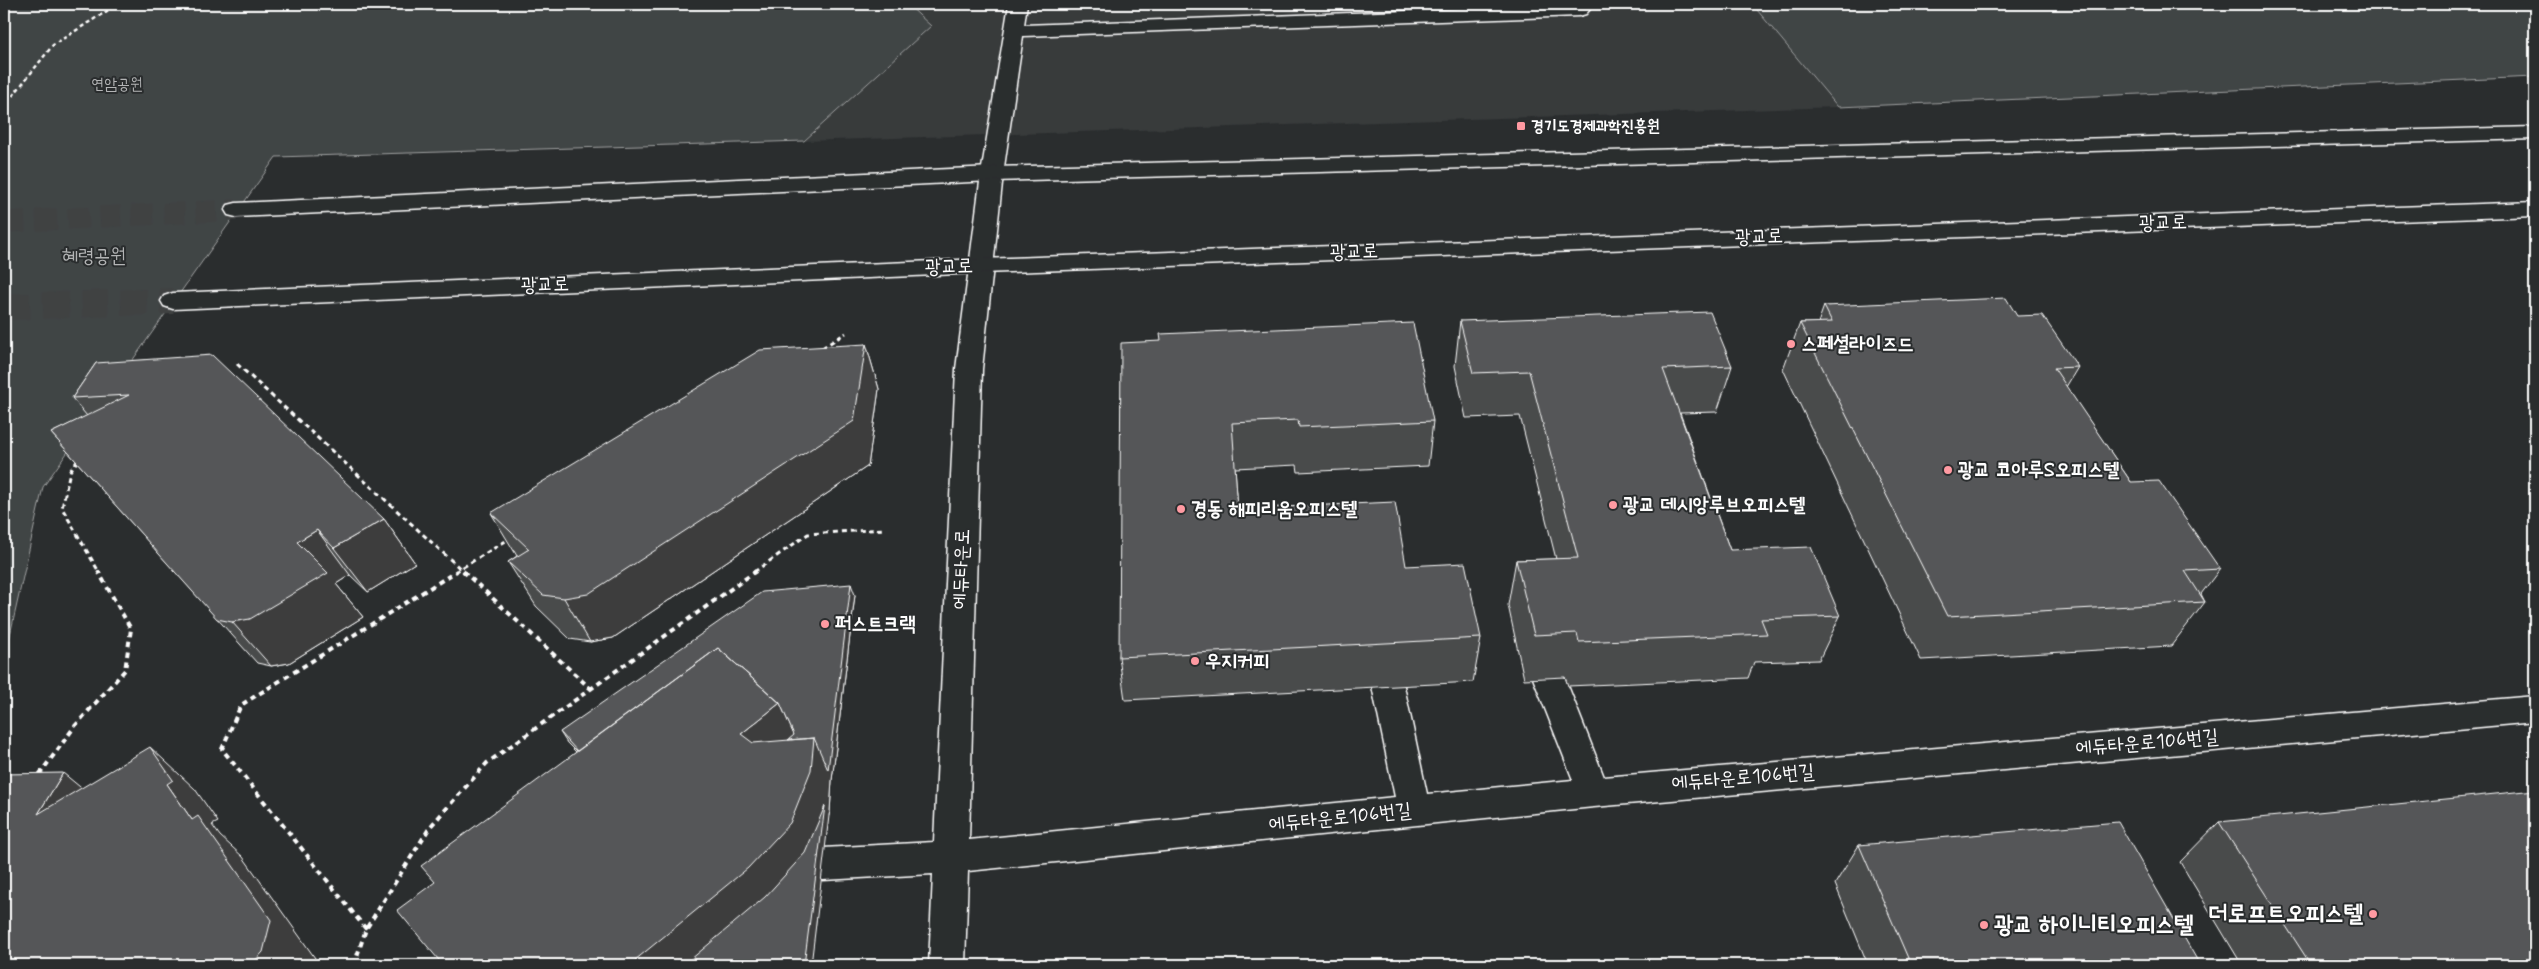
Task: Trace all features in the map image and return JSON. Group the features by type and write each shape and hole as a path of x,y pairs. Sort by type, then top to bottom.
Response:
{"main road":[{"name":"에듀타운로","path":"947,965 969,369 992,174 1018,4"},
{"path":"1014,31 1579,10 1584,4"},
{"path":"236,210 992,174 2535,133"},
{"name":"광교로","path":"173,301 981,266 2535,209"},
{"path":"1549,678 1594,792"},
{"path":"1388,686 1414,810"},
{"name":"에듀타운로106번길","path":"823,864 952,857 1594,792 2535,708"}],"path":[{"path":"4,107 53,45 118,4"},
{"path":"4,101 10,101"},
{"path":"4,197 4,206"},
{"path":"821,349 846,333"},
{"path":"236,364 592,689"},
{"path":"35,780 75,726 125,670 128,654 131,629 62,508 70,471 81,455"},
{"path":"354,965 366,929 430,827 487,763 808,534 885,529"},
{"path":"366,929 222,749 241,705 510,538"}],"shaded area":[{"path":"907,4 1752,4 1838,107 804,141 930,26"}],"green space":[{"name":"연암공원","path":"4,4 907,4 931,26 804,141 276,157 43,487 4,662"},
{"path":"1752,4 2535,4 2535,77 1838,107"}],"building":[{"name":"광교 코아루S오피스텔","path":"2006,298 2017,316 2042,315 2078,367 2054,368 2131,482 2159,481 2220,569 2185,571 2205,602 1947,616 1800,323 1832,322 1824,306"},
{"name":"광교 데시앙루브오피스텔","path":"1710,312 1732,366 1663,369 1730,550 1811,547 1840,616 1761,619 1767,634 1579,642 1577,633 1534,635 1516,560 1578,558 1529,371 1473,373 1460,321"},
{"name":"경동 해피리움오피스텔","path":"1413,323 1433,421 1299,427 1298,420 1232,423 1238,509 1395,502 1406,566 1465,563 1481,638 1119,657 1121,343 1161,341 1160,334"},
{"path":"866,344 854,421 588,594 564,598 543,595 508,562 529,549 491,513 760,350"},
{"path":"212,355 384,519 334,548 317,530 297,542 328,573 250,619 232,622 217,619 51,433 129,395 72,398 96,363"},
{"path":"851,584 828,770 814,738 788,740 794,735 780,703 718,648 577,751 560,732 762,592"},
{"path":"718,648 780,703 741,734 753,743 814,738 811,770 790,823 748,868 629,965 443,965 397,910 435,882 421,866"},
{"path":"150,747 173,780 167,784 192,820 198,816 271,920 263,952 251,965 4,965 4,774 63,773 38,814"},
{"name":"더로프트오피스텔","path":"2535,790 2535,965 2311,965 2219,822"},
{"path":"825,806 804,965 684,965 765,897 805,853"},
{"path":"2118,822 2200,965 1911,965 1859,845"}],"tunnel":[{"path":"4,222 236,210"},
{"path":"4,307 173,301"}],"place":[{"name":"경기도경제과학진흥원","path":"1521,126"},
{"name":"스페셜라이즈드","path":"1791,344"},
{"name":"광교 코아루S오피스텔","path":"1948,470"},
{"name":"광교 데시앙루브오피스텔","path":"1613,505"},
{"name":"경동 해피리움오피스텔","path":"1181,509"},
{"name":"퍼스트크랙","path":"825,624"},
{"name":"우지커피","path":"1195,661"},
{"name":"더로프트오피스텔","path":"2373,914"},
{"name":"광교 하이니티오피스텔","path":"1984,925"}],"park label":[{"name":"혜령공원","path":"94,256"}]}
